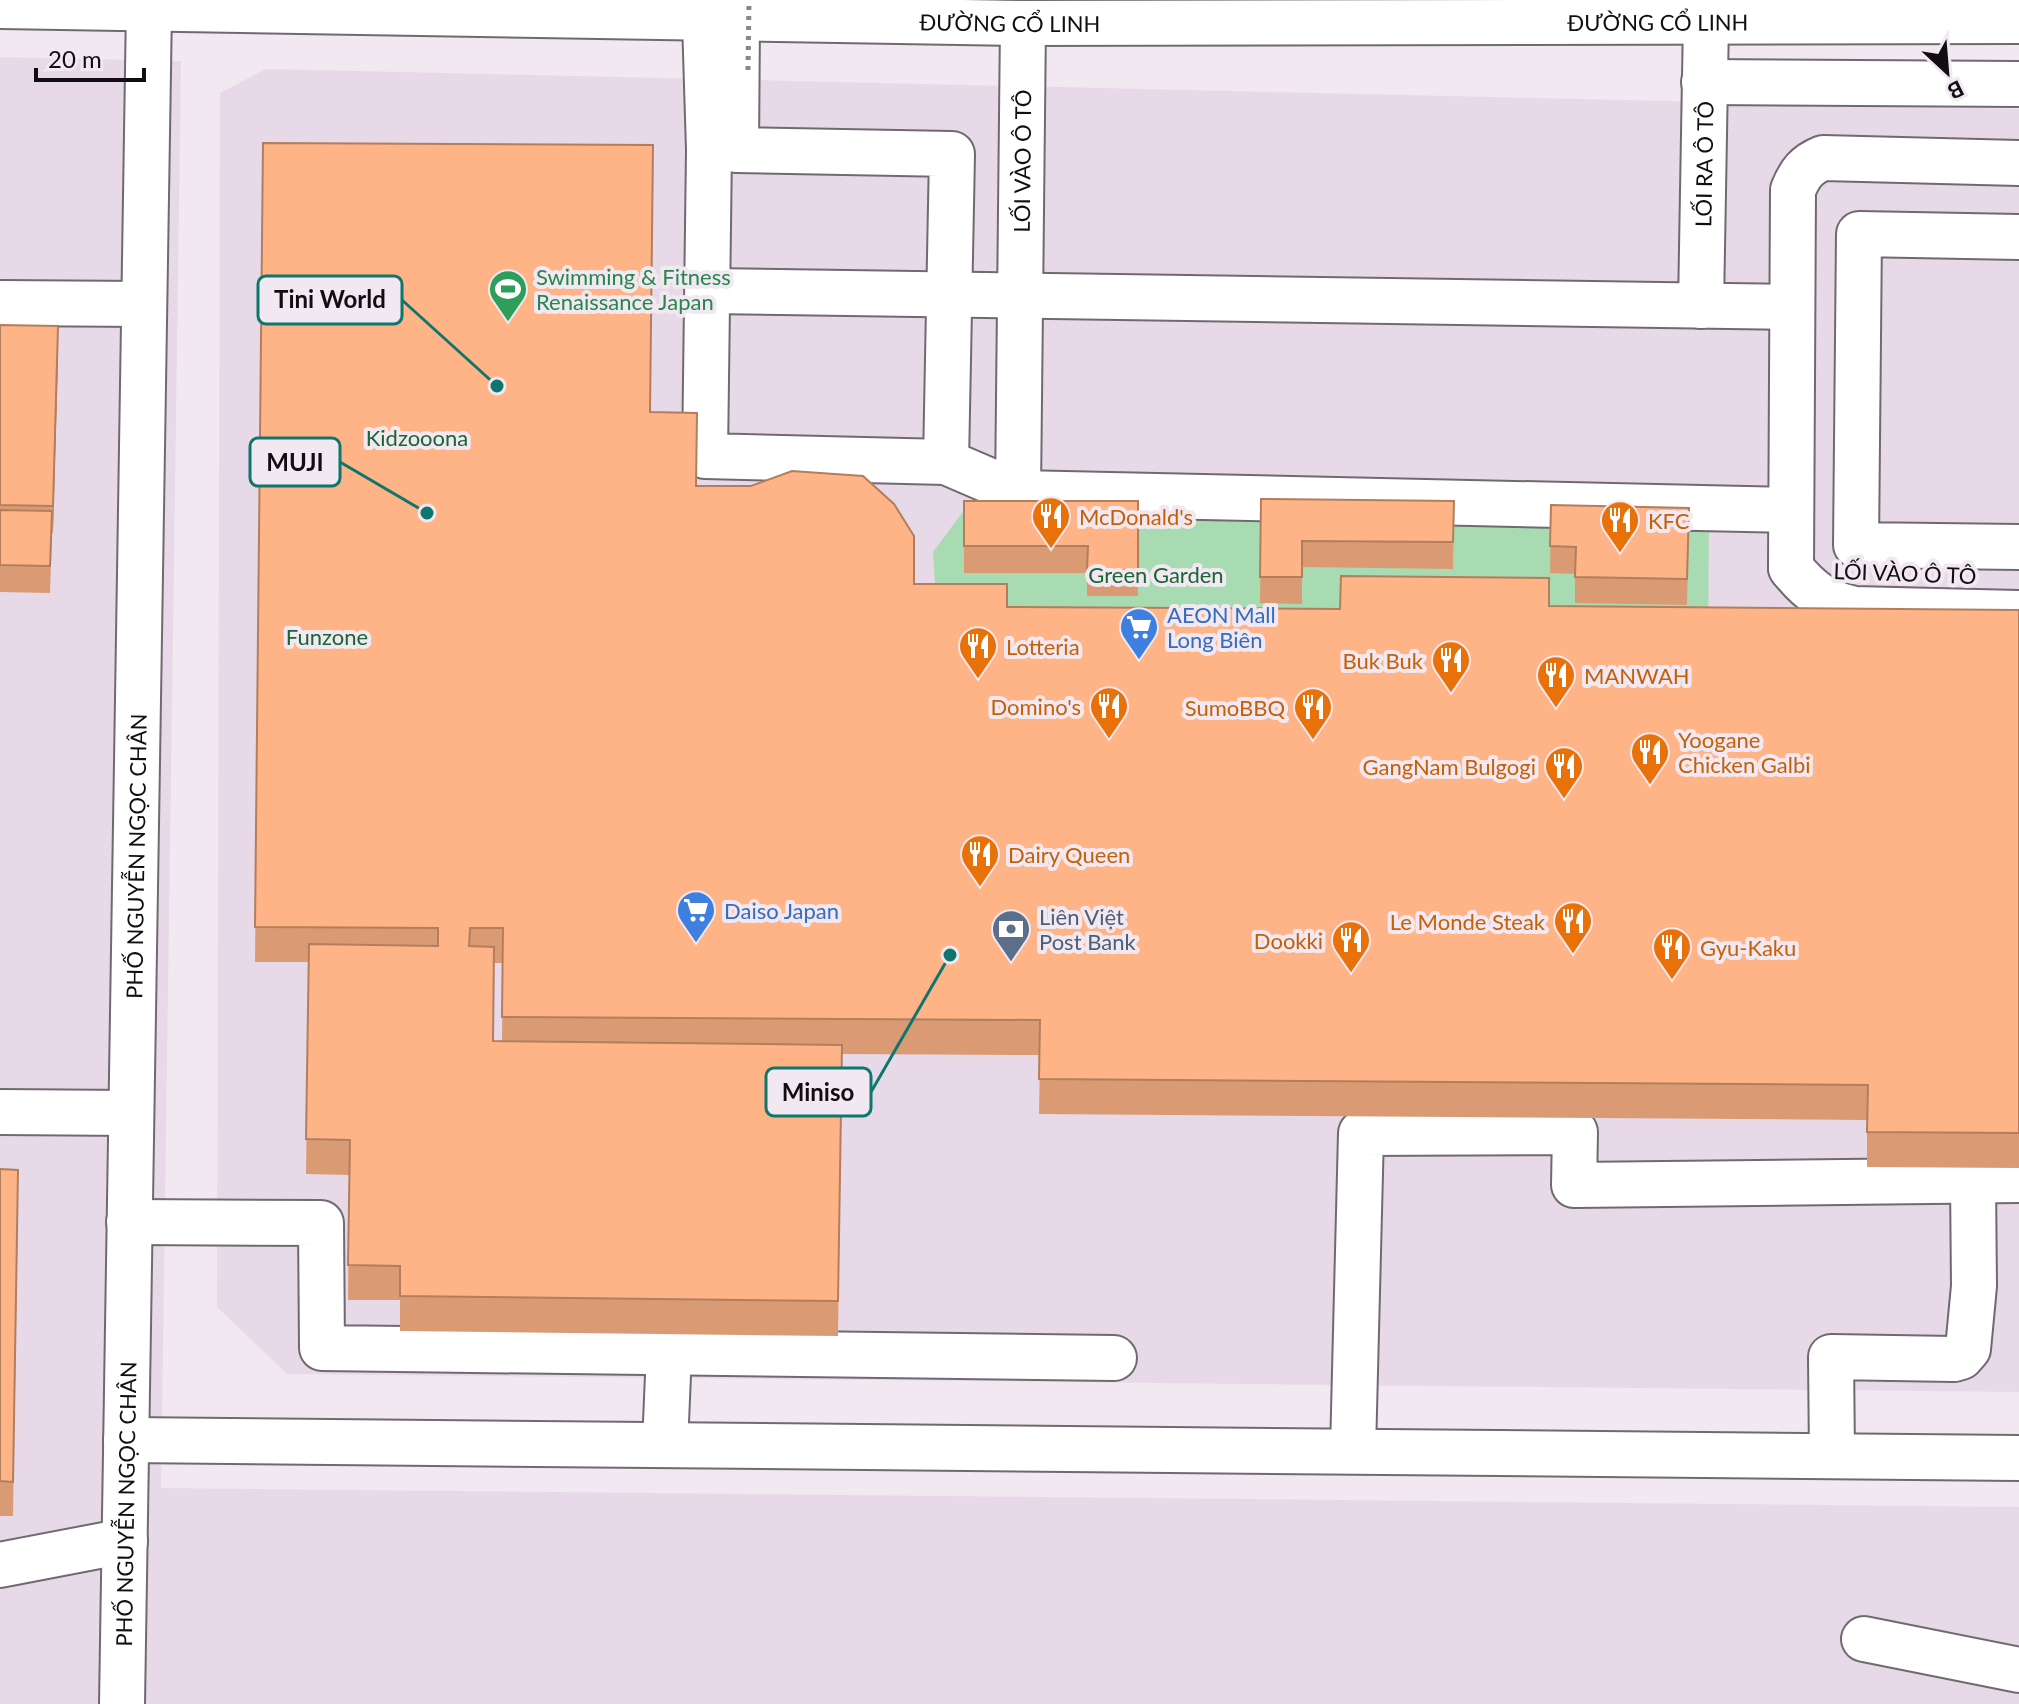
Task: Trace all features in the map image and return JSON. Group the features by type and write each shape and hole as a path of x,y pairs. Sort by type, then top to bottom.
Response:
{"street":[{"path":"1331,20 1416,0"},
{"name":"ĐƯỜNG CỔ LINH","path":"0,6 730,13 1023,23 2019,21"},
{"name":"PHỐ NGUYỄN NGỌC CHÂN","path":"122,1704 149,8"},
{"path":"730,13 709,150 705,456 946,462 1018,493 1791,510"},
{"path":"730,13 736,150 952,154 946,462"},
{"name":"LỐI RA Ô TÔ","path":"1701,306 1706,20"},
{"name":"LỐI VÀO Ô TÔ","path":"1018,493 1023,23"},
{"path":"1704,82 2019,84"},
{"path":"2019,163 1823,158 1809,164 1793,190 1791,307 1791,568 1819,597 1829,603 1854,609 2019,613"},
{"path":"2019,237 1859,234 1856,545 2019,547"},
{"path":"708,291 1791,307"},
{"path":"0,303 144,304"},
{"name":"LỐI VÀO Ô TÔ","path":"1791,568 2019,577"},
{"path":"0,1112 131,1113"},
{"path":"1353,1451 1361,1133 1575,1132 1574,1185 2019,1180"},
{"path":"1832,1456 1831,1357 1954,1359 1961,1357 1968,1349 1974,1286 1973,1180"},
{"path":"129,1222 321,1223 322,1348 1114,1358"},
{"path":"665,1445 669,1352"},
{"path":"126,1440 2019,1458"},
{"path":"0,1565 125,1541"},
{"path":"1864,1639 2019,1670"}],"path":[{"path":"730,13 748,70"}],"shaded area":[{"path":"0,57 181,61 161,1488 2019,1507 2019,1704 0,1704"},
{"path":"266,69 2019,109 2019,1392 287,1374 217,1307 220,93"}],"green space":[{"name":"Green Garden","path":"971,501 1709,517 1708,642 937,618 933,552"}],"building":[{"name":"AEON Mall Long Biên","path":"263,143 653,145 650,412 697,413 696,486 751,486 792,471 863,476 894,504 914,536 914,584 1007,584 1007,607 1340,609 1341,576 1549,578 1549,606 2019,610 2019,1133 1867,1132 1868,1085 1039,1079 1040,1020 502,1017 503,928 470,928 469,946 494,947 493,1041 842,1045 838,1301 400,1296 400,1266 348,1265 350,1140 306,1139 309,944 438,946 438,928 255,927"},
{"path":"0,325 58,326 53,506 0,505"},
{"path":"1261,499 1454,501 1453,542 1302,541 1302,577 1260,577"},
{"path":"964,501 1138,501 1138,570 1087,570 1088,546 964,546"},
{"name":"KFC","path":"1551,505 1689,508 1687,579 1575,577 1576,547 1550,546"},
{"path":"0,510 52,511 50,566 0,565"},
{"path":"0,1169 18,1170 13,1482 0,1481"}],"place":[{"name":"Swimming & Fitness Renaissance Japan","path":"508,323"},
{"name":"Tini World","path":"497,386"},
{"name":"MUJI","path":"427,513"},
{"name":"McDonald's","path":"1051,550"},
{"name":"KFC","path":"1620,554"},
{"name":"AEON Mall Long Biên","path":"1139,661"},
{"name":"Lotteria","path":"978,680"},
{"name":"Buk Buk","path":"1451,694"},
{"name":"MANWAH","path":"1556,709"},
{"name":"Domino's","path":"1109,740"},
{"name":"SumoBBQ","path":"1313,741"},
{"name":"Yoogane Chicken Galbi","path":"1650,786"},
{"name":"GangNam Bulgogi","path":"1564,800"},
{"name":"Dairy Queen","path":"980,888"},
{"name":"Daiso Japan","path":"696,944"},
{"name":"Miniso","path":"950,955"},
{"name":"Le Monde Steak","path":"1573,955"},
{"name":"Liên Việt Post Bank","path":"1011,963"},
{"name":"Dookki","path":"1351,974"},
{"name":"Gyu-Kaku","path":"1672,981"}],"park label":[{"name":"Kidzooona","path":"417,437"},
{"name":"Funzone","path":"327,636"}]}
